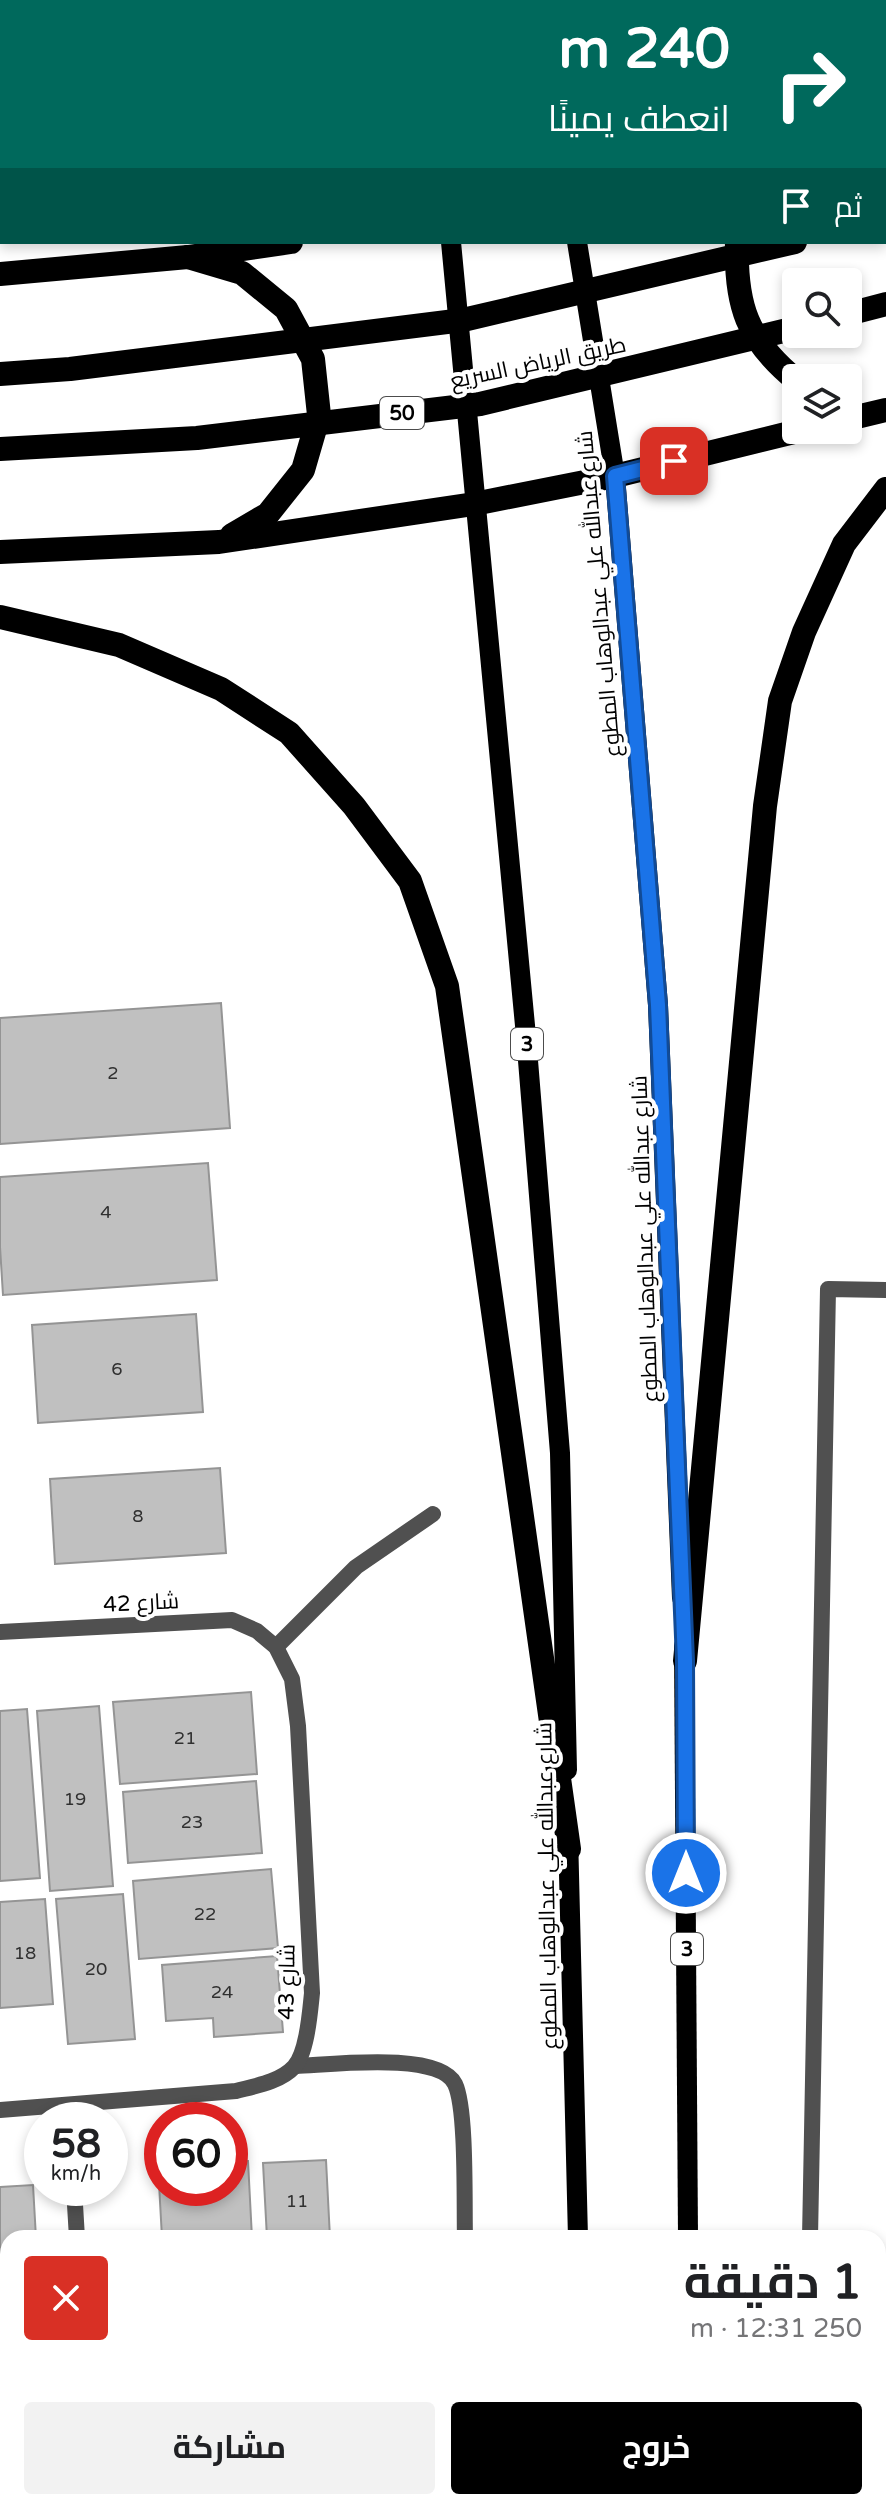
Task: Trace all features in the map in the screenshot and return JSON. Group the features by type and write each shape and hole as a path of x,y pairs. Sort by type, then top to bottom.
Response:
{"highway":[{"path":"0,274 188,257 277,244"},
{"path":"737,244 736,278 747,321 771,359 782,368"},
{"path":"0,374 70,369 463,320 786,244"},
{"path":"188,257 242,273 286,309 313,359 319,415 303,470 268,514 219,542"},
{"path":"862,310 886,304"},
{"name":"طريق الرياض السريع","path":"0,449 197,438 480,404 782,331"},
{"path":"862,406 886,409"},
{"path":"862,415 886,409"},
{"path":"0,552 219,542 474,504 615,476 782,435"},
{"path":"685,1661 763,822 780,701 804,632 844,544 886,489"},
{"path":"0,617 119,645 232,696 289,733 354,806 410,881 447,986 569,1849"}],"main road":[{"name":"شارع عبدالله علي عبدالوهاب المطوع","path":"451,244 527,1052 560,1453 578,2230"},
{"name":"شارع عبدالله علي عبدالوهاب المطوع","path":"577,244 615,476 658,1005 685,1661 688,2230"}],"street":[{"path":"810,2230 828,1289 886,1290"},
{"path":"276,1647 356,1567 433,1514"},
{"name":"شارع 42","path":"0,1632 232,1620 257,1631 276,1647"},
{"name":"شارع 43","path":"276,1647 292,1679 298,1726 312,1993 307,2033 296,2066"},
{"path":"128,2105 236,2091 272,2081 296,2066 409,2063 440,2070 455,2083 461,2114 465,2230"},
{"path":"0,2110 24,2111"},
{"path":"75,2206 77,2230"}],"building":[{"path":"221,1003 230,1128 0,1144 0,1018"},
{"path":"208,1163 217,1280 3,1295 0,1177"},
{"path":"196,1314 203,1412 38,1423 32,1325"},
{"path":"220,1468 226,1553 55,1564 50,1479"},
{"path":"251,1692 257,1774 120,1784 113,1702"},
{"path":"99,1706 113,1886 50,1891 37,1711"},
{"path":"27,1709 40,1878 0,1881 0,1711"},
{"path":"256,1781 262,1853 128,1863 123,1792"},
{"path":"271,1869 278,1948 139,1959 133,1881"},
{"path":"123,1894 135,2039 68,2044 56,1899"},
{"path":"45,1899 53,2004 0,2008 0,1902"},
{"path":"277,1956 283,2032 214,2037 213,2018 166,2021 162,1965"},
{"path":"326,2160 330,2230 267,2230 263,2163"},
{"path":"248,2161 252,2230 162,2230 160,2206 248,2206"},
{"path":"24,2186 24,2206 34,2206 36,2230 0,2230 0,2187"}],"route":[{"path":"674,461 615,476 658,1005 685,1661 686,1873"}]}
